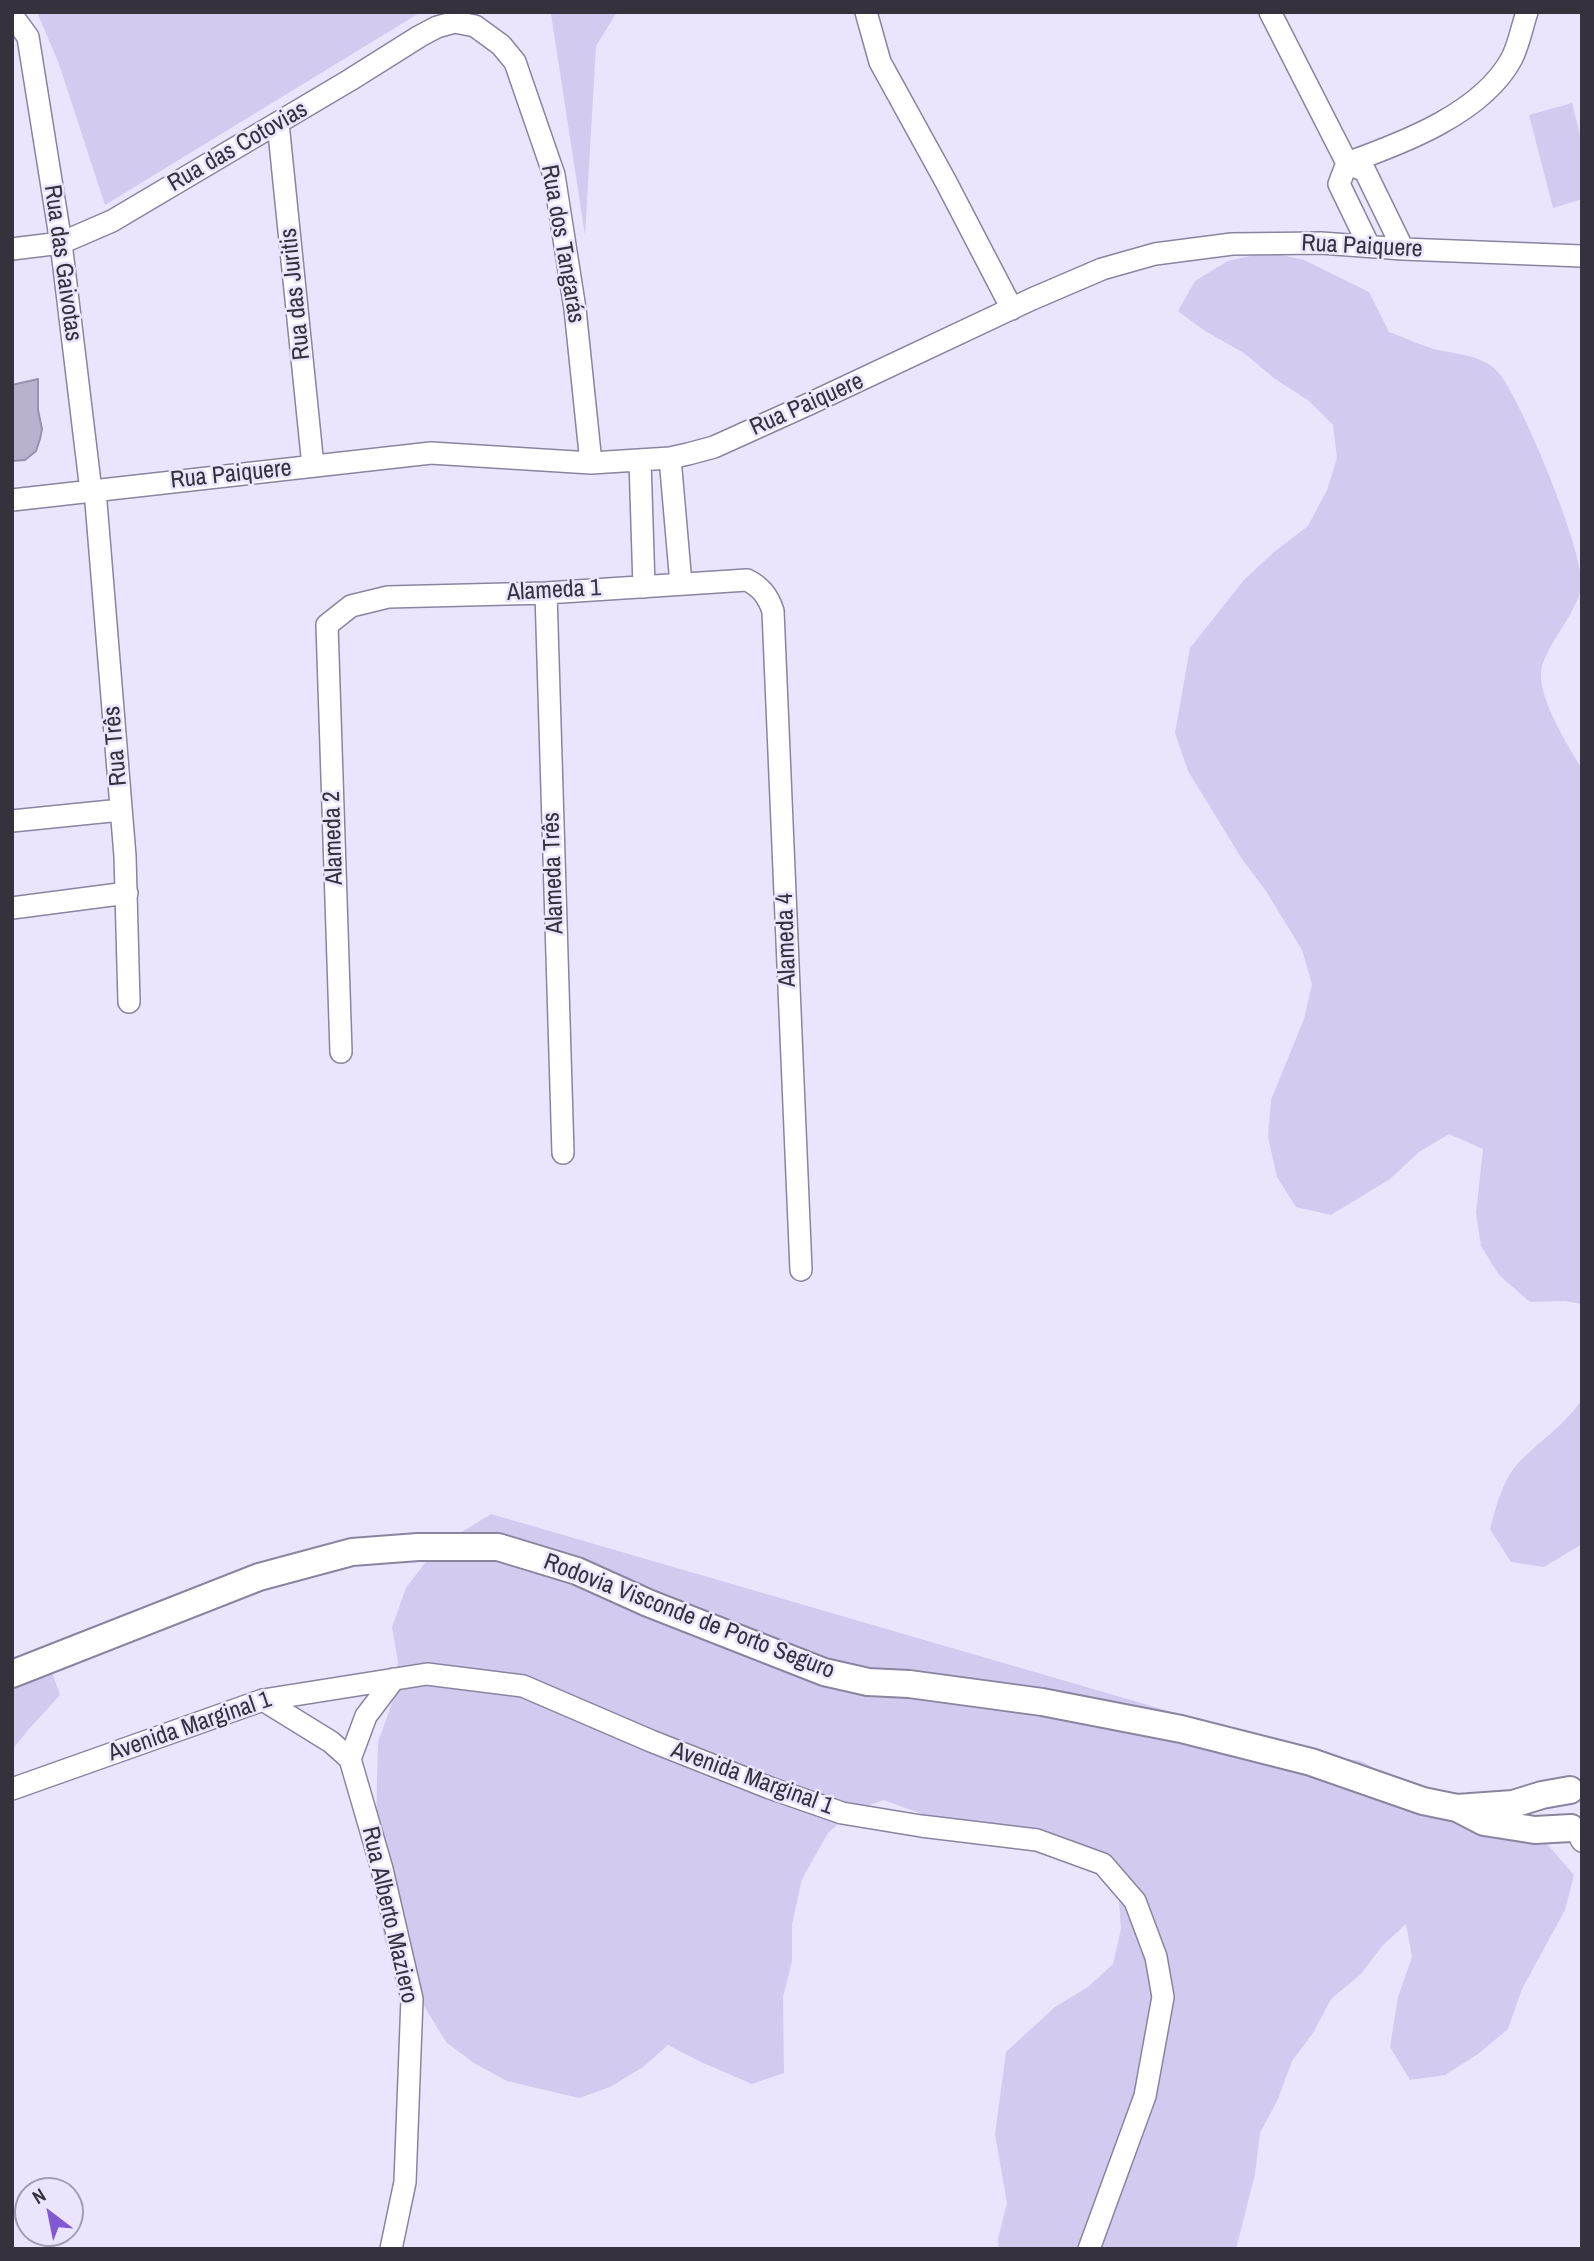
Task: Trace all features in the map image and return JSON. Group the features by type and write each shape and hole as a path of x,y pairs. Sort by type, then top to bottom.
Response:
{"main road":[{"name":"Rodovia Visconde de Porto Seguro","path":"12,1674 259,1577 352,1552 418,1547 498,1547 577,1571 824,1672 868,1682 909,1684 1042,1702 1181,1729 1311,1762 1423,1801 1457,1808 1513,1804 1576,1786"},
{"path":"1576,1786 1565,1799 1564,1810 1566,1819 1578,1835"},
{"name":"Rodovia Visconde de Porto Seguro","path":"1457,1808 1484,1822 1578,1835"}],"street":[{"path":"866,12 880,62 1012,309"},
{"path":"1270,12 1348,163 1365,171 1404,249"},
{"path":"1369,246 1339,184 1348,163 1427,130 1488,91 1513,57 1527,12"},
{"name":"Rua das Gaivotas","path":"12,15 28,37 61,243 93,490"},
{"name":"Rua das Cotovias","path":"12,249 61,243 112,220 420,36 455,22"},
{"name":"Rua dos Tangarás","path":"455,22 475,26 489,34 515,62 554,175 575,309 591,463"},
{"name":"Rua das Juritis","path":"278,123 313,466"},
{"name":"Rua Paiquere","path":"12,500 431,453 591,463 670,458 714,446 1102,269 1155,254 1232,244 1321,243 1582,256"},
{"path":"670,458 681,584"},
{"path":"640,460 645,587"},
{"name":"Rua Três","path":"93,490 127,893 129,1003"},
{"name":"Alameda 1","path":"327,625 351,606 388,597 546,593 747,580 769,597 773,611"},
{"name":"Alameda Três","path":"546,593 563,1153"},
{"name":"Alameda 4","path":"773,611 801,1270"},
{"name":"Alameda 2","path":"327,625 341,1052"},
{"path":"12,821 121,810"},
{"path":"12,908 127,893"},
{"name":"Avenida Marginal 1","path":"12,1789 263,1700 428,1674 523,1686 699,1760 842,1813 920,1826 1037,1840 1103,1864 1135,1901 1156,1957 1163,1997 1145,2096 1089,2249"},
{"path":"263,1700 331,1742 349,1759 366,1716 394,1679"},
{"name":"Rua Alberto Maziero","path":"349,1759 386,1882 412,1998 405,2182 391,2249"}],"shaded area":[{"path":"37,12 421,12 105,205 59,64"},
{"path":"549,12 617,12 596,46 585,235 551,14"},
{"path":"1572,103 1582,143 1582,199 1553,208 1529,115"},
{"path":"1268,252 1304,260 1369,292 1389,332 1492,366 1508,387 1536,444 1574,548 1581,574 1581,590 1546,656 1541,677 1547,704 1582,769 1582,1304 1565,1301 1530,1302 1499,1275 1481,1246 1476,1213 1483,1149 1449,1134 1419,1152 1390,1179 1331,1215 1296,1207 1277,1177 1268,1137 1271,1100 1304,1019 1312,984 1302,950 1188,771 1175,733 1190,648 1244,580 1308,526 1327,490 1337,458 1333,425 1308,400 1275,379 1244,353 1205,331 1178,311 1195,281 1228,261"},
{"path":"1582,1400 1582,1544 1544,1567 1511,1562 1490,1529 1505,1482 1515,1466 1561,1424"},
{"path":"491,1514 1320,1755 1361,1761 1394,1779 1548,1845 1574,1875 1565,1910 1522,1989 1508,2029 1478,2054 1445,2075 1410,2080 1390,2047 1398,1997 1412,1957 1406,1924 1382,1946 1361,1974 1331,1999 1313,2033 1292,2061 1278,2099 1260,2133 1255,2174 1236,2249 999,2249 998,2239 1007,2203 995,2134 1006,2052 1055,2007 1088,1987 1113,1964 1121,1929 1118,1886 1095,1861 1012,1836 922,1814 884,1800 852,1811 828,1833 802,1879 792,1924 792,1961 783,1997 784,2073 752,2084 668,2045 643,2067 610,2087 579,2098 507,2081 474,2063 446,2042 385,1942 370,1868 376,1826 378,1742 392,1703 398,1662 392,1627 406,1588 427,1560 452,1538"},
{"path":"49,1664 60,1695 12,1750 12,1685"}],"building":[{"path":"38,379 38,410 42,429 40,439 36,451 25,460 12,461 12,385"}]}
